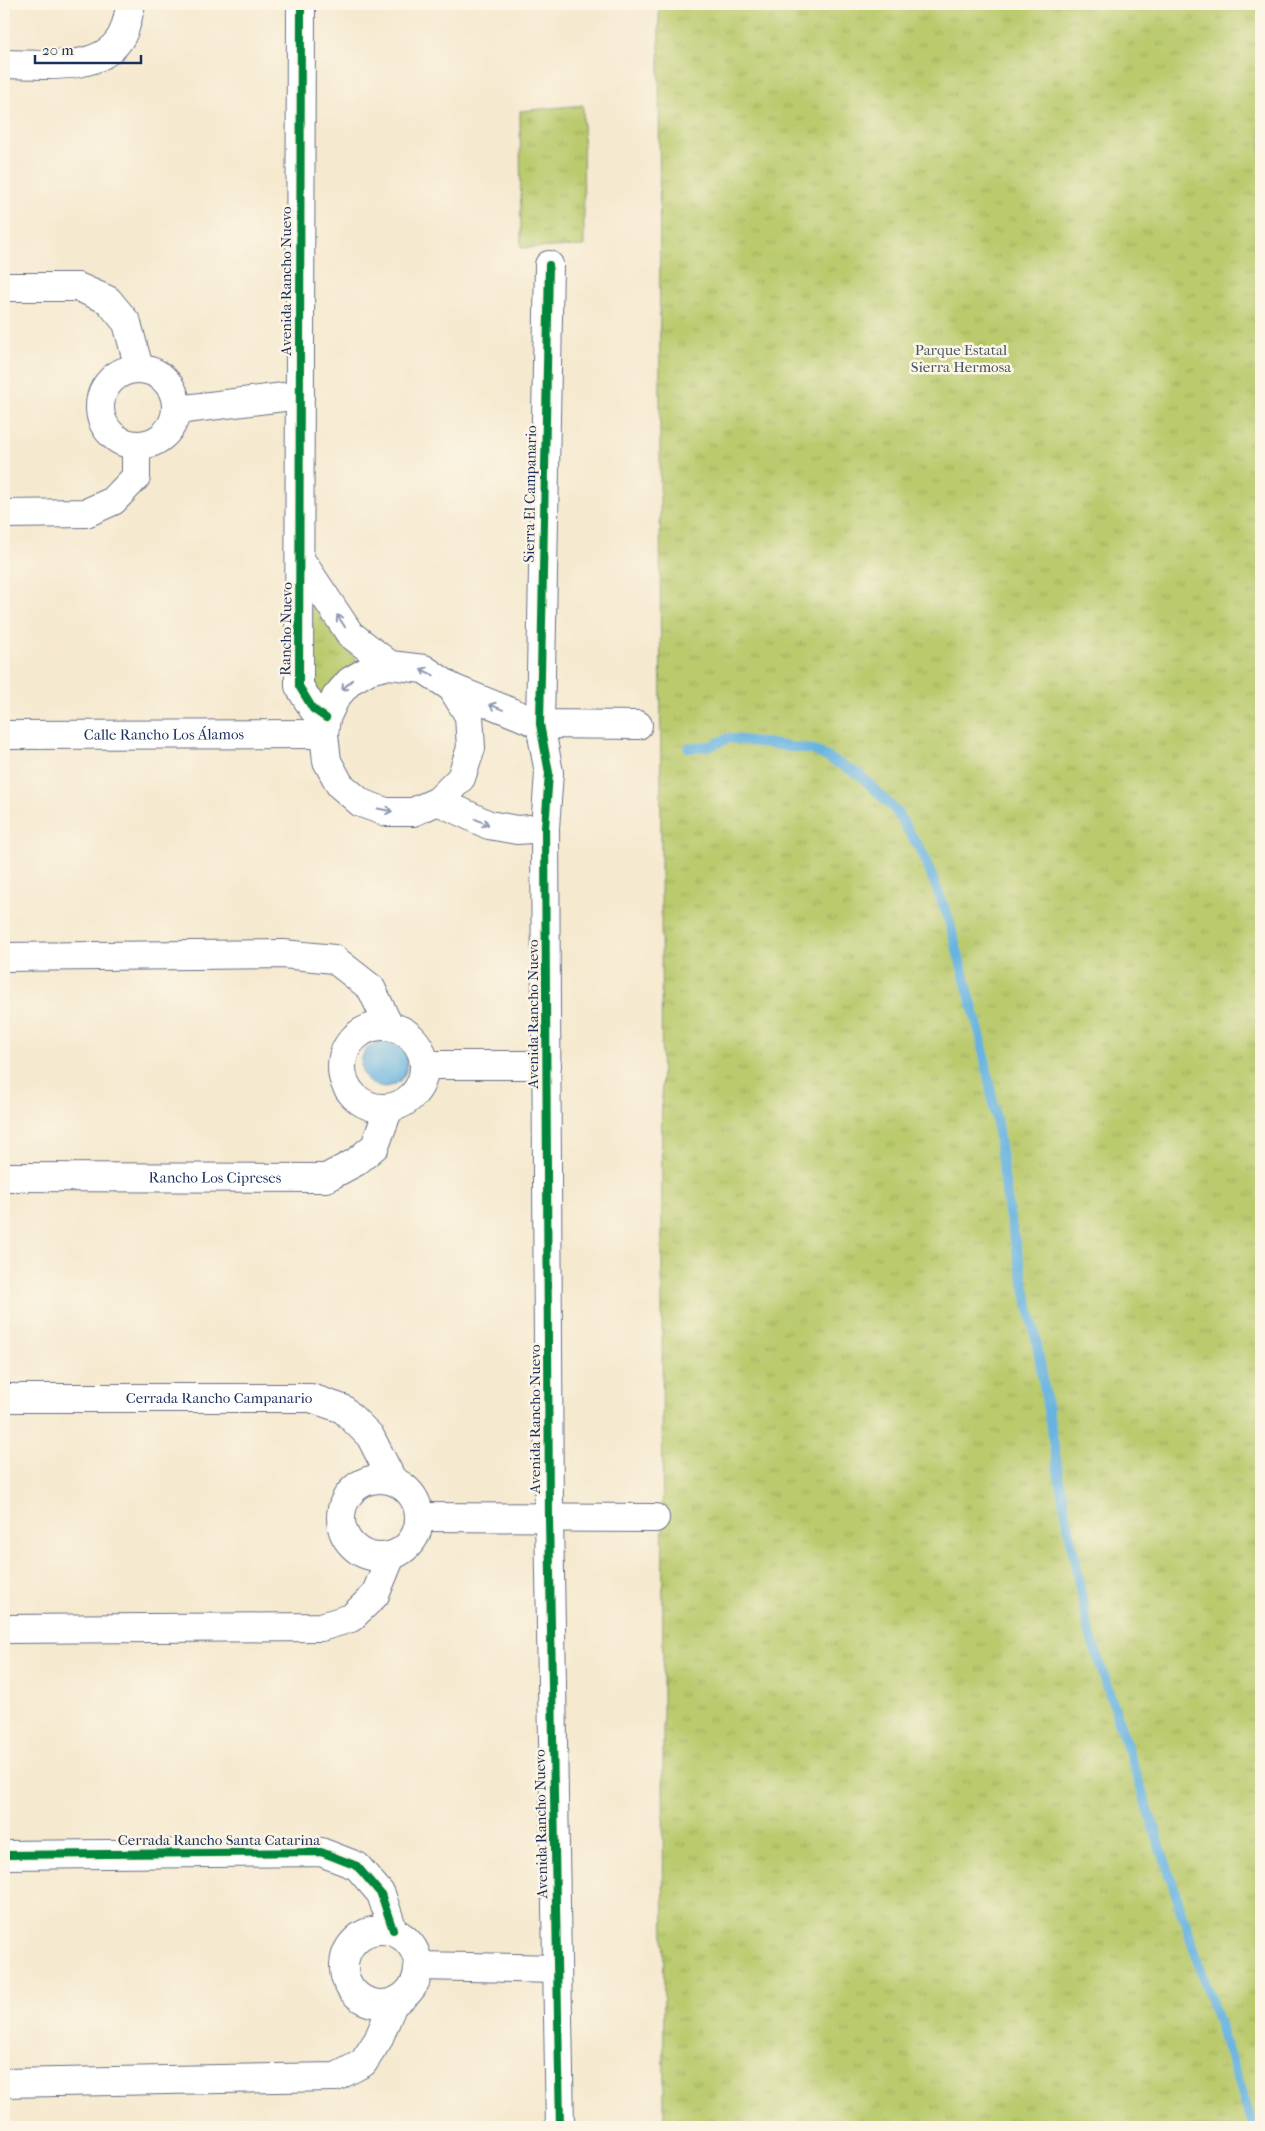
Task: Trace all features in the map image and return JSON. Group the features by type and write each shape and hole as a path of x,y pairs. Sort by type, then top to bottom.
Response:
{"street":[{"path":"4,64 76,64 105,55 120,39 131,4"},
{"name":"Avenida Rancho Nuevo","path":"300,559 301,4"},
{"name":"Sierra El Campanario","path":"540,724 549,265"},
{"path":"4,288 78,287 108,300 127,323 139,368"},
{"path":"139,368 159,374 173,390 176,410 171,428 156,442 136,446 120,442 106,430 100,414 100,397 108,381 123,371 139,368"},
{"path":"176,410 300,395"},
{"path":"4,514 86,513 113,501 136,477 136,446"},
{"name":"Rancho Nuevo","path":"300,559 350,634 390,665"},
{"name":"Rancho Nuevo","path":"300,559 299,686 325,726"},
{"path":"452,688 469,716 471,748 461,778 438,801 413,812 386,812 361,803 340,785 327,761 325,726 336,697 350,681 369,670 390,665 424,669 452,688 540,724 638,724"},
{"name":"Avenida Rancho Nuevo","path":"540,724 548,773 545,828 549,1518 558,1969 557,2123"},
{"name":"Calle Rancho Los Álamos","path":"4,735 325,726"},
{"path":"438,801 489,825 517,830 545,828"},
{"path":"4,957 282,954 334,959 371,988 389,1026"},
{"path":"389,1026 406,1033 419,1047 424,1065 420,1084 407,1100 389,1108 372,1106 356,1098 346,1084 342,1066 345,1049 356,1035 372,1027 389,1026"},
{"path":"424,1065 547,1065"},
{"name":"Rancho Los Cipreses","path":"4,1177 326,1178 356,1162 375,1146 389,1108"},
{"name":"Cerrada Rancho Campanario","path":"4,1398 311,1398 344,1409 370,1436 393,1481"},
{"path":"375,1479 393,1481 406,1489 416,1502 420,1517 416,1534 406,1548 391,1556 373,1557 356,1549 345,1535 341,1517 346,1500 358,1486 375,1479"},
{"path":"420,1517 655,1518"},
{"path":"4,1629 321,1627 351,1618 375,1595 391,1556"},
{"name":"Cerrada Rancho Santa Catarina","path":"4,1855 321,1852 357,1866 381,1894 393,1930"},
{"path":"4,2084 336,2077 363,2063 378,2040 393,2004 412,1990 419,1966 412,1944 393,1930 373,1929 355,1938 344,1956 344,1976 354,1995 373,2004 393,2004"},
{"path":"419,1966 558,1969"}],"green space":[{"name":"Parque Estatal Sierra Hermosa","path":"659,4 1261,4 1261,2127 664,2127"},
{"path":"583,105 584,246 521,248 520,111"},
{"path":"309,588 341,645 358,661 318,708"}],"water":[{"path":"384,1041 397,1045 403,1051 407,1064 403,1077 397,1083 384,1087 371,1083 365,1077 361,1064 365,1051 371,1045"}],"waterway":[{"path":"689,748 711,746 728,738 814,750 860,775 896,811 923,854 948,917 981,1038 997,1124 1009,1213 1037,1344 1059,1477 1087,1625 1253,2127"}],"cycle path":[{"path":"301,4 299,686 313,709 326,718"},
{"path":"549,265 540,724 549,773 545,828 549,1518 560,2127"},
{"path":"4,1855 321,1852 357,1866 381,1894 393,1930"}]}
